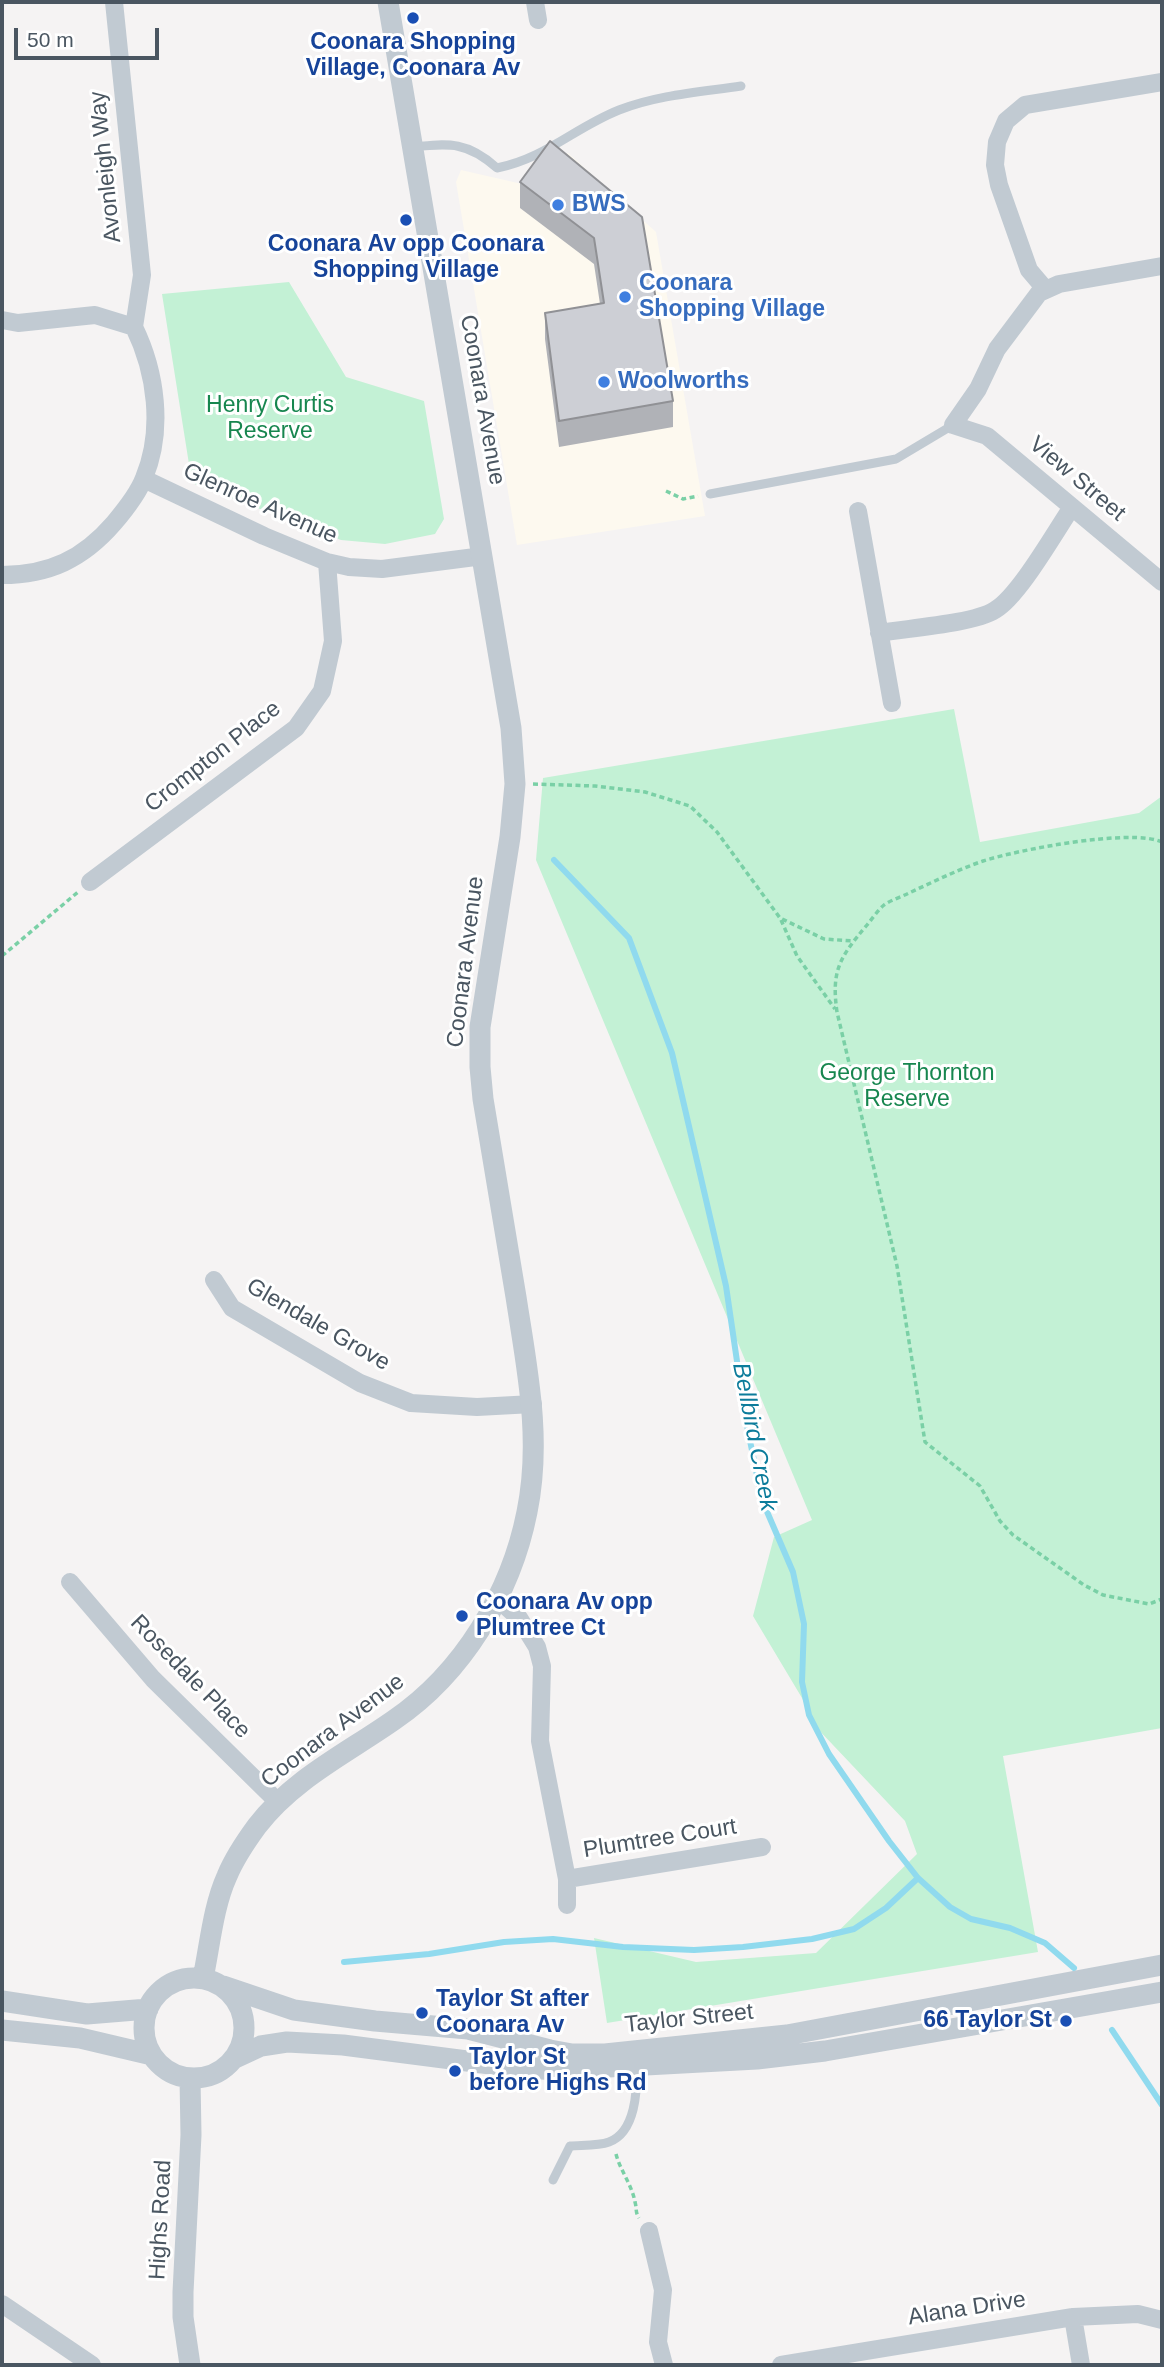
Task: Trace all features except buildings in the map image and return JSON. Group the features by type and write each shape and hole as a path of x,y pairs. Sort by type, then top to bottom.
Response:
{"street":[{"name":"Avonleigh Way","path":"114,2 142,275 134,327"},
{"name":"Coonara Avenue","path":"213,1982 213,1924 227,1875 257,1827 278,1802 320,1768 396,1719 427,1694 475,1639 498,1599 517,1549 527,1513 533,1474 533,1404 480,1067 480,1027 510,837 515,784 511,728 388,2"},
{"path":"535,2 538,20"},
{"path":"1046,290 1029,270 999,185 995,165 997,142 1006,121 1025,105 1162,82"},
{"path":"953,425 978,389 997,349 1039,293 1059,284 1162,266"},
{"path":"2,320 18,323 96,315 134,327 145,350 155,405 153,440 144,479 124,511 99,541 66,563 26,575 2,575"},
{"name":"View Street","path":"953,425 987,436 1162,582"},
{"name":"Glenroe Avenue","path":"144,479 264,536 327,562 349,567 382,569 483,556"},
{"path":"879,633 976,618 995,611 1013,594 1072,507"},
{"path":"858,511 892,704"},
{"name":"Crompton Place","path":"90,882 296,728 322,691 332,641 327,562"},
{"name":"Glendale Grove","path":"214,1280 232,1308 360,1383 411,1403 477,1407 533,1404"},
{"name":"Rosedale Place","path":"71,1582 153,1679 278,1802"},
{"name":"Plumtree Court","path":"498,1599 519,1618 537,1647 542,1667 540,1741 567,1879 567,1905"},
{"name":"Plumtree Court","path":"567,1879 762,1847"},
{"name":"Taylor Street","path":"213,1982 294,2010 375,2021 468,2029 550,2050 572,2054 605,2054 787,2035 1162,1965"},
{"path":"186,1978 213,1982 234,1998 242,2013 244,2029 241,2045 233,2059 214,2073 190,2078 175,2074 162,2067 145,2040 144,2025 148,2009 157,1994 170,1984 186,1978"},
{"name":"Taylor Street","path":"233,2059 261,2046 287,2042 343,2045 553,2070 757,2059 825,2051 1162,1992"},
{"path":"2,2001 87,2014 148,2009"},
{"path":"2,2030 80,2038 152,2055"},
{"name":"Highs Road","path":"190,2078 191,2135 183,2304 190,2365"},
{"path":"649,2231 663,2290 658,2342 664,2365"},
{"path":"2,2304 92,2365"},
{"name":"Alana Drive","path":"781,2365 1073,2317 1138,2314 1162,2320"},
{"path":"1073,2317 1081,2365"}],"lane":[{"path":"413,147 446,144 467,147 484,156 497,168 543,153 592,124 640,103 741,86"},
{"path":"710,494 895,459 953,425"},
{"path":"553,2180 570,2146 610,2142 627,2127 637,2091 637,2066"}],"path":[{"path":"666,491 683,499 710,494"},
{"path":"515,784 595,786 645,792 690,806 717,832 780,918 797,956 837,1012"},
{"path":"1162,842 1153,838 1125,836 1061,845 983,861 884,905 854,940 838,964 834,988 837,1012 897,1266 925,1442 981,1486 1000,1521 1013,1535 1084,1585 1103,1595 1149,1604 1162,1599"},
{"path":"2,956 90,882"},
{"path":"780,918 824,939 854,940"},
{"path":"616,2137 616,2157 636,2203 636,2214 649,2231"}],"shaded area":[{"name":"Coonara Shopping Village","path":"568,153 656,232 705,516 517,545 456,182 461,170 522,184"}],"green space":[{"name":"Henry Curtis Reserve","path":"289,282 346,377 424,401 444,519 435,534 385,544 341,540 192,483 162,294"},
{"name":"George Thornton Reserve","path":"954,709 980,842 1139,813 1162,796 1162,1728 1003,1756 1038,1952 607,2023 594,1938 696,1962 816,1953 917,1854 905,1821 815,1726 802,1698 753,1616 774,1537 812,1520 536,860 543,778"}],"waterway":[{"name":"Bellbird Creek","path":"554,860 629,938 672,1053 726,1286 745,1416 762,1500 793,1572 804,1624 802,1682 809,1715 829,1754 918,1878 950,1907 971,1919 1010,1928 1045,1943 1074,1968"},
{"path":"344,1962 429,1954 504,1942 553,1939 623,1947 694,1950 812,1939 854,1929 886,1908 918,1878"},
{"name":"Bellbird Creek","path":"1112,2030 1162,2105"}],"place":[{"name":"Coonara Shopping Village, Coonara Av","path":"413,18"},
{"name":"BWS","path":"558,205"},
{"name":"Coonara Av opp Coonara Shopping Village","path":"406,220"},
{"name":"Coonara Shopping Village","path":"625,297"},
{"name":"Woolworths","path":"604,382"},
{"name":"Coonara Av opp Plumtree Ct","path":"462,1616"},
{"name":"Taylor St after Coonara Av","path":"422,2013"},
{"name":"66 Taylor St","path":"1066,2021"},
{"name":"Taylor St before Highs Rd","path":"455,2071"}]}
